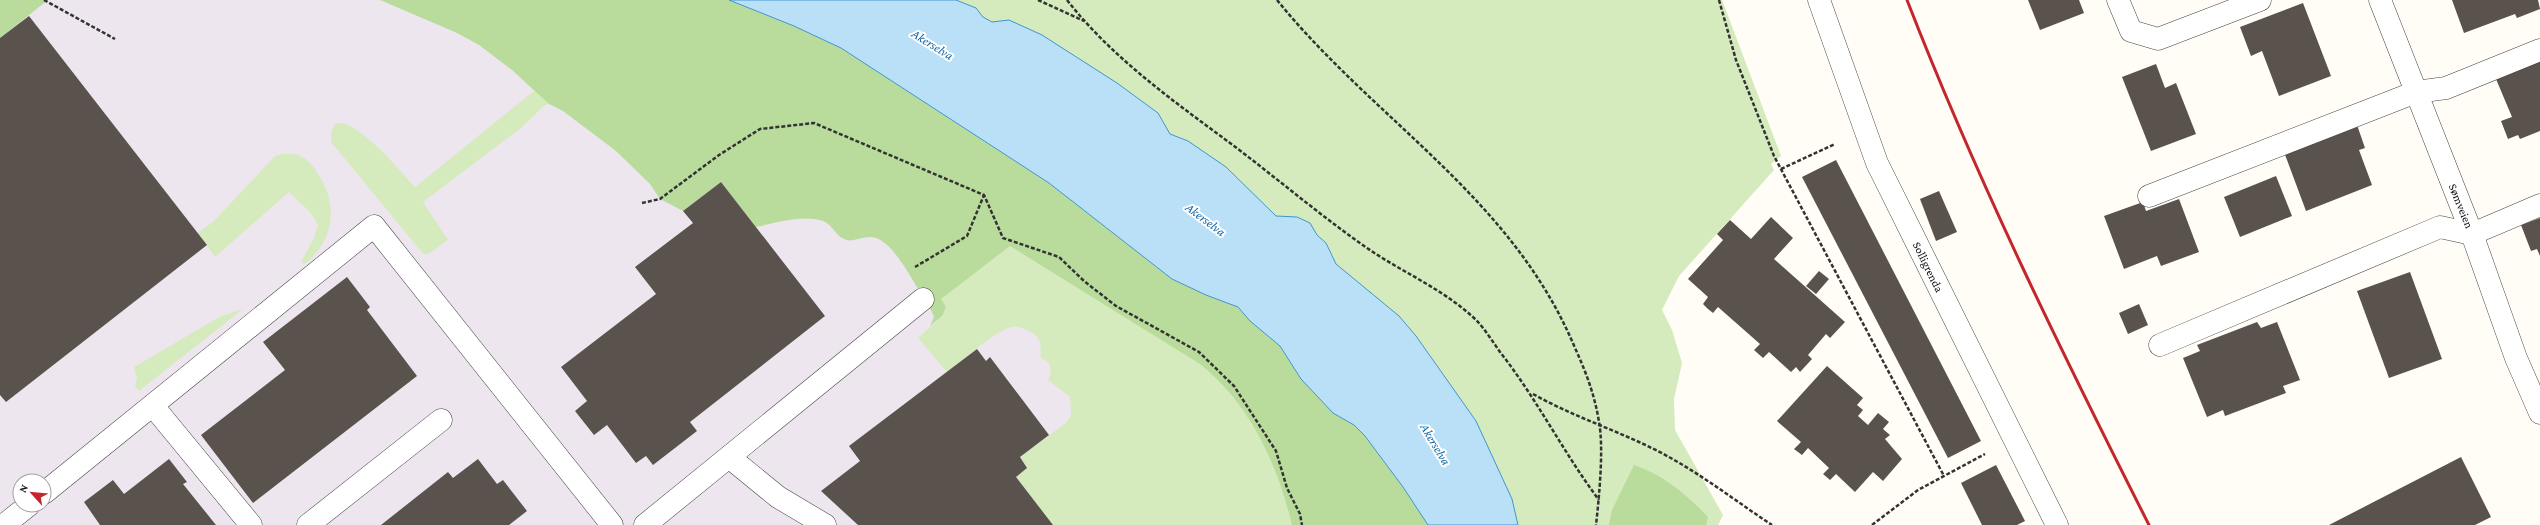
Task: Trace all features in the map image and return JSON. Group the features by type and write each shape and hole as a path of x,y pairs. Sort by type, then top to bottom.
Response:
{"street":[{"name":"Solligrenda","path":"1819,0 1877,163 2057,525"},
{"path":"2118,0 2131,31 2158,39 2260,0"},
{"name":"Sømveien","path":"2380,0 2472,234 2516,358 2540,413"},
{"path":"2149,196 2416,92 2446,88 2540,50"},
{"path":"2160,345 2440,227 2472,234 2540,205"},
{"path":"52,487 374,226 612,525"},
{"path":"645,525 923,298"},
{"path":"153,406 251,525"},
{"path":"308,525 441,420"},
{"path":"729,457 778,497 825,525"},
{"path":"4,525 19,513"}],"path":[{"path":"44,0 115,39"},
{"path":"1038,0 1084,21"},
{"path":"1067,0 1084,21 1135,69 1170,99 1236,147 1316,212 1368,249 1448,298 1478,323 1532,393 1579,473 1599,500"},
{"path":"1277,0 1363,91 1431,153 1495,219 1541,280 1562,318 1591,386 1599,423 1599,500 1596,525"},
{"path":"1719,0 1736,60 1781,169 1944,476"},
{"path":"642,203 660,199 718,155 760,129 814,123 984,195 1003,238 1059,257 1084,281 1116,306 1198,352 1234,386 1276,451 1287,488 1300,514 1302,525"},
{"path":"1781,169 1865,131"},
{"path":"923,298 915,267 968,236 984,195"},
{"path":"1532,393 1567,413 1599,423 1676,460 1772,525"},
{"path":"1872,525 1918,490 2013,439"}],"shaded area":[{"path":"0,0 445,0 1002,250 1292,525 10,525 0,512"}],"green space":[{"path":"0,0 48,0 0,38"},
{"path":"380,0 729,0 794,26 841,48 1049,183 1172,279 1206,295 1238,307 1250,321 1280,346 1301,379 1333,413 1354,425 1365,436 1403,487 1428,525 1292,525 1278,479 1259,436 1247,416 1218,380 1200,364 1010,246 941,299 946,307 942,316 930,326 934,317 931,310 899,259 884,242 872,237 851,240 844,239 838,235 826,222 807,218 756,227 721,182 683,211 660,199 650,184 616,151 563,111 549,104 512,70 479,45 457,33"},
{"path":"445,0 1722,0 1781,156 1771,164 1774,170 1679,276 1662,310 1672,330 1682,363 1674,399 1675,430 1723,515 1718,525 1053,525 1016,477 1027,468 1020,457 1067,422 1071,415 1070,397 1048,380 1051,374 1049,363 1041,358 1040,342 1032,333 1019,327 1011,327 1004,330 987,340 947,372 918,338 942,316 908,250"},
{"path":"535,90 549,104 545,105 521,128 423,202 448,240 428,254 424,254 419,249 331,142 331,132 335,124 343,124 354,128 377,147 415,187"},
{"path":"283,154 297,154 305,158 314,168 325,186 331,210 327,234 322,245 304,264 301,262 314,238 318,225 311,213 289,192 215,257 198,233 214,221 275,156"},
{"path":"243,309 139,391 135,387 137,378 134,367 221,316"},
{"path":"1634,465 1665,480 1692,501 1708,517 1706,525 1609,525 1612,510"}],"water":[{"name":"Akerselva","path":"729,0 956,0 976,8 983,17 992,22 1009,20 1042,35 1117,83 1158,113 1170,134 1188,141 1226,167 1276,216 1297,217 1310,223 1317,235 1326,243 1336,264 1399,316 1416,336 1476,421 1512,499 1518,525 1428,525 1403,487 1365,436 1354,425 1333,413 1301,379 1280,346 1250,321 1238,307 1206,295 1172,279 1049,183 841,48 794,26"}],"building":[{"path":"2028,0 2079,0 2084,13 2040,30"},
{"path":"2452,0 2538,0 2540,9 2517,18 2515,14 2464,33"},
{"path":"2303,3 2331,76 2279,96 2262,51 2251,56 2240,27"},
{"path":"29,16 207,245 6,402 0,395 0,38"},
{"path":"2540,61 2540,131 2520,139 2518,135 2508,139 2501,121 2512,117 2496,79"},
{"path":"2156,64 2165,88 2176,83 2196,134 2151,151 2122,77"},
{"path":"2356,122 2365,148 2359,150 2372,185 2306,211 2284,152"},
{"path":"1836,160 1981,441 1948,458 1802,177"},
{"path":"2276,176 2292,216 2240,237 2224,197"},
{"path":"721,182 825,316 690,422 697,431 653,465 646,456 636,463 607,425 594,435 575,411 587,401 561,367 656,294 635,267 693,223 683,211"},
{"path":"1939,191 1957,232 1936,241 1920,199"},
{"path":"2179,199 2199,252 2161,266 2157,256 2124,269 2104,216 2143,202 2146,211"},
{"path":"1771,217 1793,238 1774,259 1845,322 1830,338 1826,334 1808,355 1812,359 1800,372 1796,367 1791,372 1769,352 1763,358 1754,350 1760,344 1718,307 1713,313 1708,309 1703,304 1708,297 1688,279 1723,240 1717,234 1730,220 1751,239"},
{"path":"2540,218 2540,256 2537,249 2531,251 2521,225"},
{"path":"1819,271 1829,279 1816,294 1806,286"},
{"path":"2410,272 2442,359 2389,378 2357,291"},
{"path":"347,277 370,307 367,310 417,376 253,503 201,435 285,370 263,342"},
{"path":"2139,304 2148,325 2128,334 2119,313"},
{"path":"2257,322 2261,328 2277,322 2300,380 2283,386 2286,393 2225,416 2223,410 2207,417 2183,358 2200,351 2197,345"},
{"path":"977,349 986,361 990,357 1049,435 1020,457 1027,468 1016,477 1053,525 858,525 821,491 860,461 849,446"},
{"path":"1827,366 1863,398 1857,405 1863,410 1858,416 1868,425 1878,413 1889,422 1883,429 1890,435 1885,439 1902,459 1883,481 1873,472 1855,492 1836,474 1830,480 1823,474 1829,468 1808,448 1802,455 1794,449 1801,442 1777,421"},
{"path":"2461,457 2491,517 2475,525 2329,525"},
{"path":"169,459 187,482 183,484 216,525 100,525 84,502 113,480 124,494"},
{"path":"478,459 497,484 503,480 527,511 509,525 381,525 448,472 453,478"},
{"path":"1996,465 2025,521 2017,525 1982,525 1961,483"}],"railway":[{"path":"1907,0 1991,200 2084,396 2149,525"}]}
